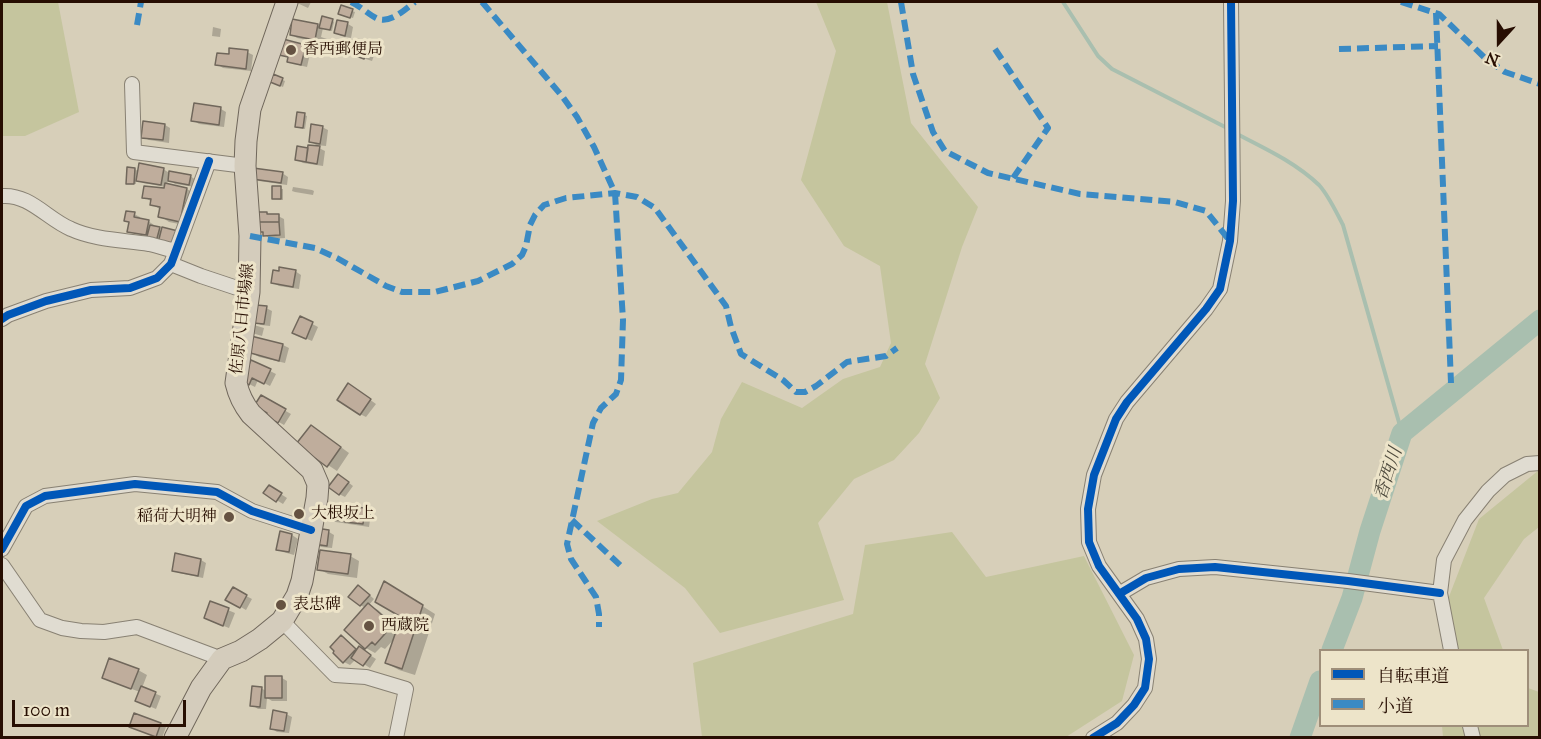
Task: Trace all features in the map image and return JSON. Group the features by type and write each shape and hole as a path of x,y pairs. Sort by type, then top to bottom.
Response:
{"main road":[{"name":"佐原八日市場線","path":"175,738 201,688 222,659 260,639 282,621 297,596 302,581 317,498 316,477 305,462 251,414 238,394 236,382 249,292 250,236 245,166 250,109 286,2"}],"street":[{"path":"1093,738 1117,723 1134,705 1145,688 1149,659 1146,639 1137,619 1099,566 1089,542 1088,509 1094,475 1116,419 1127,402 1206,309 1220,289 1230,242 1233,211 1231,2"},
{"path":"132,84 134,152 245,166"},
{"path":"2,319 46,301 91,290 130,288 157,278 173,258 209,161"},
{"path":"2,196 11,195 22,199 69,229 89,236 152,245 201,276 249,292"},
{"path":"1451,649 1440,593 1444,560 1465,520 1488,491 1505,475 1527,464 1539,463"},
{"path":"2,549 6,528 26,506 45,496 135,484 217,492 252,511 311,531"},
{"path":"2,565 40,620 62,628 81,631 104,632 137,627 222,659"},
{"path":"1119,594 1146,578 1179,569 1215,567 1440,593"},
{"path":"282,621 335,675 366,677 406,689 396,738"}],"green space":[{"path":"2,2 58,2 79,112 25,136 2,136"},
{"path":"816,2 887,2 911,123 978,207 962,247 925,364 940,398 919,433 894,460 854,479 818,523 844,600 720,633 685,588 597,521 652,499 678,493 712,452 721,419 742,382 802,408 843,379 880,367 891,343 880,266 844,246 801,180 836,51"},
{"path":"1539,470 1539,527 1524,539 1484,598 1503,649 1450,649 1445,607 1479,519"},
{"path":"952,532 986,577 1084,556 1134,655 1122,701 1066,737 702,737 693,663 853,614 865,545"},
{"path":"1529,688 1539,692 1539,737 1443,737 1442,727 1529,727"}],"building":[{"path":"341,5 353,9 350,18 338,14"},
{"path":"322,16 333,19 330,30 319,28"},
{"path":"292,19 318,24 315,40 290,35"},
{"path":"337,20 348,22 345,36 334,33"},
{"path":"283,39 306,45 301,65 287,62 288,57 279,55"},
{"path":"357,39 366,42 365,46 368,47 364,59 346,52 351,40 356,42"},
{"path":"229,48 248,50 246,69 215,65 217,53 229,54"},
{"path":"273,74 283,78 280,86 270,82"},
{"path":"194,103 221,107 219,125 191,121"},
{"path":"297,112 305,113 303,128 295,127"},
{"path":"143,121 165,124 163,140 141,138"},
{"path":"311,124 323,126 320,144 309,142"},
{"path":"308,145 320,146 317,164 306,162"},
{"path":"297,146 308,148 306,162 295,160"},
{"path":"139,163 164,168 161,185 136,181"},
{"path":"127,167 135,168 134,184 126,184"},
{"path":"253,168 283,172 281,183 252,179"},
{"path":"169,171 191,175 189,185 168,181"},
{"path":"165,183 187,188 180,222 158,217 160,207 150,205 151,199 142,198 144,186 164,188"},
{"path":"272,186 281,186 281,199 272,199"},
{"path":"126,211 135,212 134,217 149,220 146,235 127,232 129,222 124,221"},
{"path":"258,212 279,214 279,222 258,222"},
{"path":"258,222 279,222 280,235 263,236 263,232 259,232"},
{"path":"150,225 160,227 156,242 146,240"},
{"path":"162,227 178,231 174,247 158,243"},
{"path":"279,267 296,270 293,287 271,283 273,270 279,271"},
{"path":"256,305 267,306 264,324 253,323"},
{"path":"300,316 313,322 306,339 292,333"},
{"path":"251,336 283,344 279,361 247,352"},
{"path":"251,360 271,369 264,384 252,378 249,385 242,381"},
{"path":"348,383 371,399 360,415 337,400"},
{"path":"261,395 286,409 278,423 265,416 267,413 254,406"},
{"path":"311,425 341,447 327,467 296,444"},
{"path":"338,474 349,482 339,495 328,487"},
{"path":"269,485 282,493 276,502 263,493"},
{"path":"324,502 346,505 344,521 322,518"},
{"path":"347,506 365,508 363,524 345,522"},
{"path":"316,528 329,530 327,546 314,544"},
{"path":"280,531 292,534 289,552 276,550"},
{"path":"320,550 351,554 348,574 317,570"},
{"path":"175,553 201,559 198,576 172,571"},
{"path":"384,581 423,605 402,669 385,663 401,617 375,602"},
{"path":"358,585 370,595 360,606 348,597"},
{"path":"233,587 247,595 240,608 225,600"},
{"path":"210,601 229,608 223,626 204,618"},
{"name":"西蔵院","path":"368,603 390,622 388,625 391,627 375,645 372,642 365,649 344,630"},
{"path":"341,635 356,649 343,663 330,647"},
{"path":"359,646 371,655 363,666 351,658"},
{"path":"109,658 139,669 131,689 102,678"},
{"path":"265,676 282,676 282,698 265,698"},
{"path":"141,686 156,692 150,707 135,701"},
{"path":"252,686 262,687 260,707 250,706"},
{"path":"273,710 287,713 284,731 270,729"},
{"path":"134,713 161,723 156,737 129,727"}],"waterway":[{"path":"1063,2 1098,56 1112,69 1229,129"},
{"path":"1235,133 1300,169 1319,185 1332,204 1343,225 1402,433"},
{"name":"香西川","path":"1332,649 1352,598 1370,531 1402,433 1540,320"},
{"name":"香西川","path":"1300,738 1319,684"}],"marked path":[{"path":"137,25 141,2"},
{"path":"351,2 381,20 392,18 415,2"},
{"path":"482,2 562,96 577,117 615,193 623,320 621,380 616,394 601,408 593,423 567,544 571,559 596,597 599,627"},
{"path":"901,2 913,74 933,132 945,151 988,173 1080,194 1175,202 1206,211 1230,241"},
{"path":"1401,2 1439,14 1486,59 1505,72 1540,84"},
{"path":"1436,13 1451,383"},
{"path":"1339,49 1438,46"},
{"path":"995,49 1048,128 1013,178"},
{"path":"250,236 315,248 386,286 402,292 435,292 478,281 512,264 522,255 530,225 544,205 566,198 615,193 637,197 655,208 726,306 741,354 783,380 796,392 805,392 816,386 847,362 886,356 897,348"},
{"path":"572,520 621,566"}],"cycle path":[{"path":"1093,738 1117,723 1134,705 1145,688 1149,659 1146,639 1137,619 1099,566 1089,542 1088,509 1094,475 1116,419 1127,402 1206,309 1220,289 1230,241 1233,201 1231,2"},
{"path":"2,319 46,301 91,290 130,288 157,278 171,264 209,161"},
{"path":"2,549 26,506 45,496 135,484 217,492 252,511 311,530"},
{"path":"1119,594 1146,578 1179,569 1215,567 1440,593"}],"place":[{"name":"香西郵便局","path":"291,50"},
{"name":"大根坂上","path":"299,514"},
{"name":"稲荷大明神","path":"229,517"},
{"name":"表忠碑","path":"281,605"},
{"name":"西蔵院","path":"369,626"}]}
